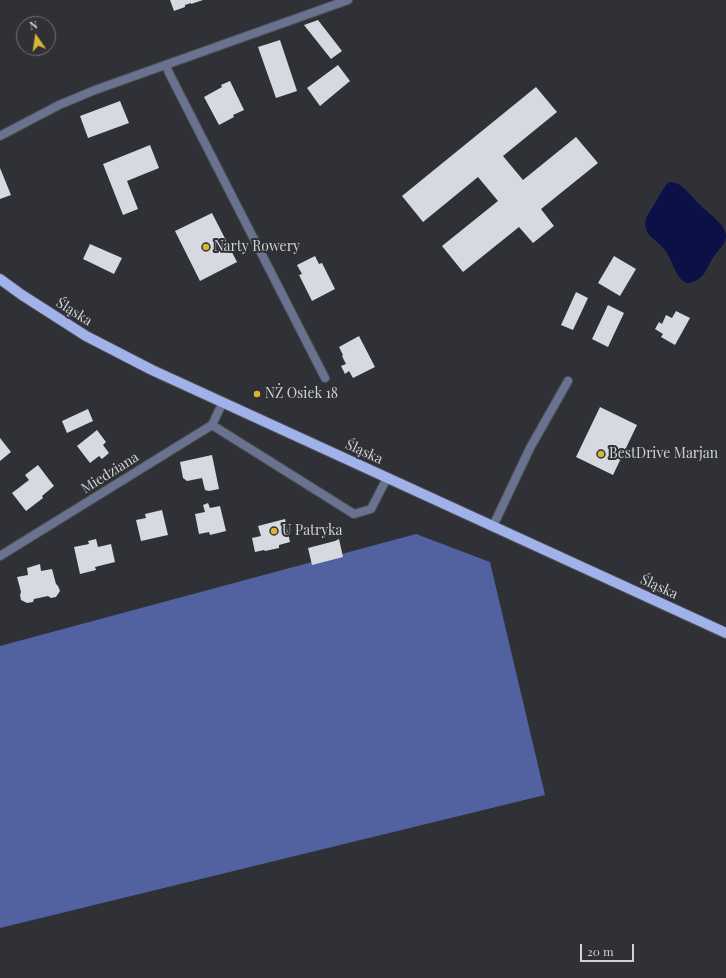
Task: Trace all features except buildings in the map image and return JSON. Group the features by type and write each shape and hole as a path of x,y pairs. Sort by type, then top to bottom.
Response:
{"main road":[{"name":"Śląska","path":"0,279 86,336 152,370 726,633"}],"street":[{"path":"0,136 59,106 95,90 348,0"},
{"path":"166,65 325,378"},
{"path":"493,526 530,448 568,381"},
{"path":"223,402 212,425 354,514 371,509 387,478"},
{"name":"Miedziana","path":"0,556 212,425"}],"shaded area":[{"path":"670,182 679,184 685,189 720,223 726,235 726,239 706,271 697,280 691,283 687,283 680,278 665,250 648,233 646,229 646,218 667,183"},
{"path":"416,534 490,562 545,795 0,928 0,646"}],"place":[{"name":"Narty Rowery","path":"206,247"},
{"name":"NŻ Osiek 18","path":"257,394"},
{"name":"BestDrive Marjan","path":"601,454"},
{"name":"U Patryka","path":"274,531"}]}
